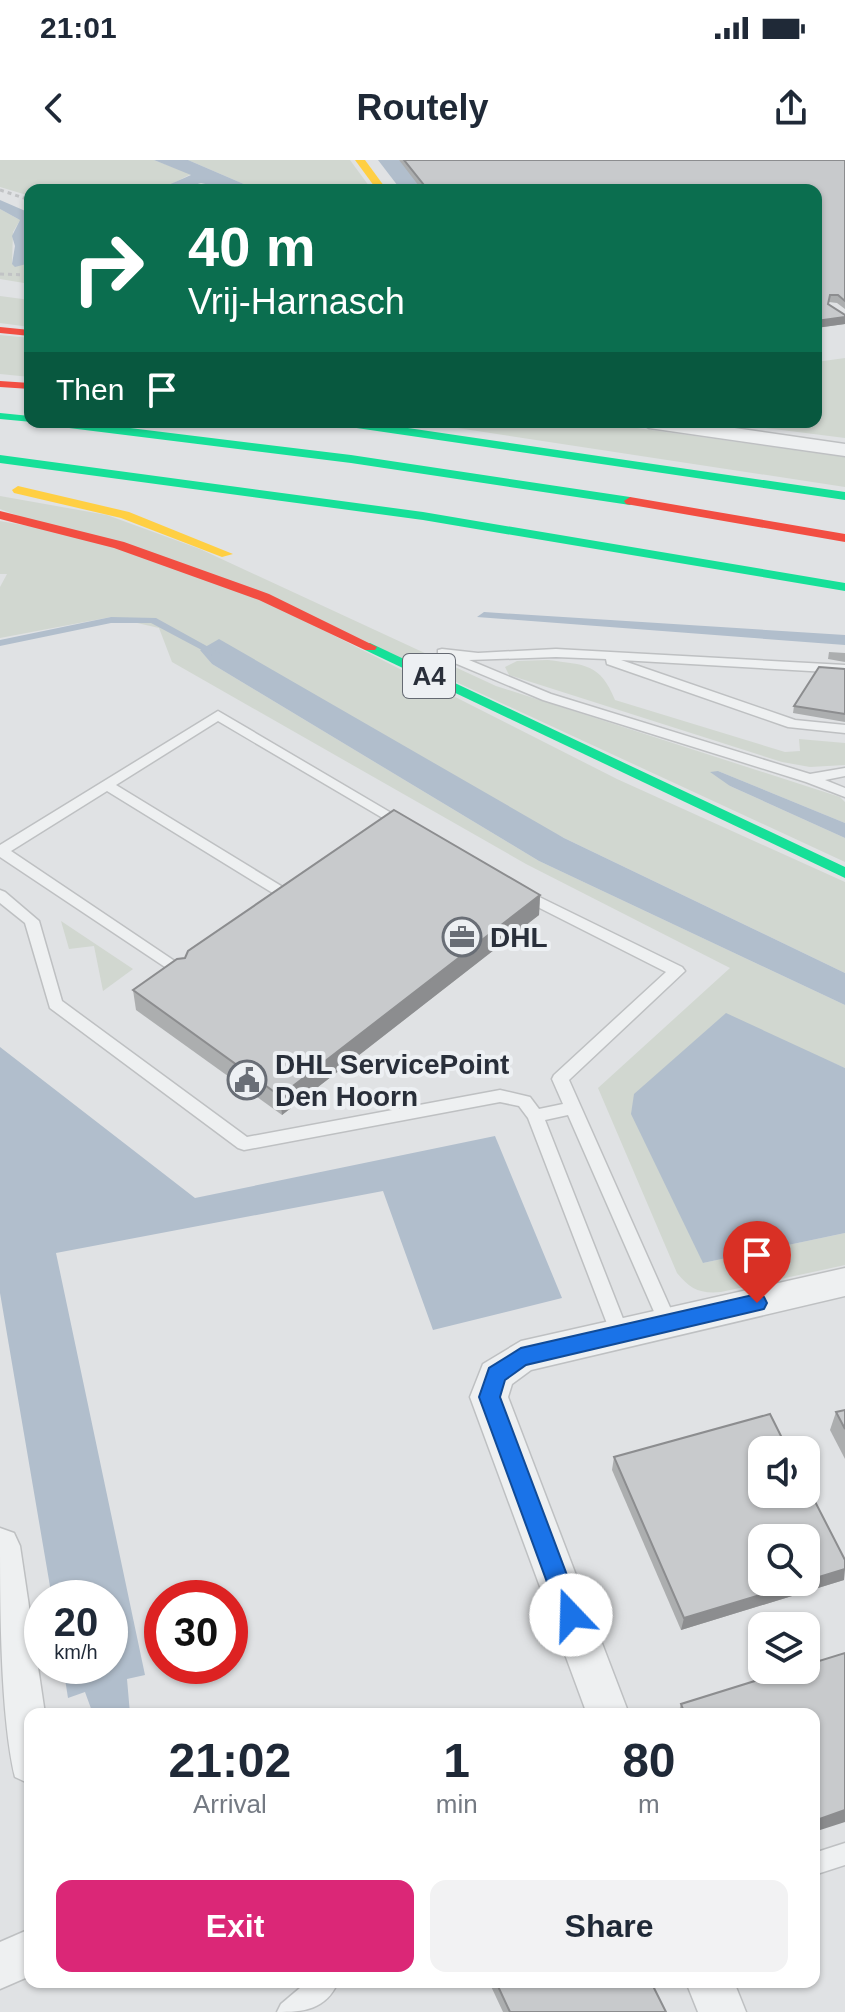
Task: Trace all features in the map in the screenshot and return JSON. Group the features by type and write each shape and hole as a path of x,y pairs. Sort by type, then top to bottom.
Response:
{"main road":[{"path":"360,160 378,184"},
{"path":"0,330 24,332"},
{"path":"0,384 24,386"},
{"path":"0,416 24,418"},
{"path":"107,428 233,442 571,491 845,538"},
{"path":"387,428 621,460 845,496"},
{"path":"0,459 214,484 599,542 845,587"},
{"path":"621,460 845,505"},
{"path":"0,488 95,505 163,526 240,560"},
{"name":"A4","path":"0,515 119,545 264,597 845,873"}],"street":[{"path":"691,428 845,450"},
{"path":"606,1708 489,1397 496,1375 521,1357 845,1282"},
{"path":"0,1546 24,1719"},
{"path":"0,1966 24,1955"},
{"path":"712,1988 722,2012"}],"lane":[{"name":"A4","path":"845,669 538,653 478,657 435,650 547,697 811,779 845,793"},
{"name":"A4","path":"595,656 793,724 845,729"},
{"path":"180,972 1,851 218,715 420,834"},
{"name":"A4","path":"811,779 845,772"},
{"path":"107,785 286,895"},
{"path":"515,889 677,971 560,1079 668,1323"},
{"path":"0,895 32,921 55,1004 244,1144 500,1096 524,1101 535,1116 620,1334"},
{"path":"535,1116 573,1108"},
{"path":"820,1862 845,1854"},
{"path":"289,2012 319,1988"}],"path":[{"path":"0,190 24,198"},
{"path":"0,274 24,275"}],"shaded area":[{"path":"0,160 154,160 191,174 172,184 24,184 24,194 0,187"},
{"path":"188,160 350,160 368,184 244,184"},
{"path":"0,209 20,220 13,232 12,264 24,263 24,283 0,279"},
{"path":"0,296 24,299 24,326 0,323"},
{"path":"0,335 24,337 24,376 0,374"},
{"path":"845,358 845,438 767,428 822,428 822,361"},
{"path":"457,428 637,428 845,457 845,487"},
{"path":"0,496 107,515 200,549 496,686 840,797 845,802 845,823 718,771 730,786 845,838 845,862 428,669 0,509"},
{"path":"0,521 74,534 319,628 617,779 845,882 845,973 564,838 201,650 212,664 539,861 845,1005 845,1068 824,1059 703,1263 845,1233 845,1265 721,1292 691,1287 677,1273 598,1088 730,968 526,864 172,662 159,628 111,617 0,638 0,587 7,574 0,574"},
{"path":"548,660 582,665 597,672 615,700 785,752 800,751 799,739 845,743 845,765 810,767 782,762 509,675 505,667 517,661"},
{"path":"61,921 133,969 103,991 94,946 69,949"}],"water":[{"path":"154,160 188,160 244,184 171,184 191,175"},
{"path":"378,160 401,160 419,184 396,184"},
{"path":"0,200 24,210 24,265 15,267 12,264 15,246 12,236 20,220 0,209"},
{"path":"484,612 845,635 845,645 477,617"},
{"path":"219,639 564,838 845,973 845,1005 539,861 212,664 200,650"},
{"path":"718,771 845,823 845,838 730,786 710,772"},
{"path":"726,1013 845,1068 845,1233 703,1263 631,1114 634,1094"},
{"path":"0,1047 195,1198 495,1136 562,1298 433,1330 383,1191 56,1253 125,1580 49,1580 0,1293"},
{"path":"128,1594 144,1670 144,1675 128,1679"},
{"path":"66,1684 127,1684 129,1708 91,1708 85,1692 68,1698"}],"building":[{"path":"404,160 845,160 845,301 838,295 830,295 828,304 845,317 822,320 822,184 423,184"},
{"path":"819,667 845,669 845,714 794,706"},
{"path":"394,810 540,895 280,1096 133,990 177,959 185,958 188,951"},
{"path":"845,1410 845,1429 836,1412"},
{"path":"770,1414 781,1436 748,1436 748,1508 818,1508 845,1560 845,1569 820,1577 820,1524 748,1524 748,1596 757,1596 684,1618 614,1457"},
{"path":"845,1653 845,1810 820,1819 820,1708 683,1708 681,1704 748,1683 820,1684 820,1661"},
{"path":"499,1988 654,1988 666,2012 510,2012"}],"waterway":[{"path":"0,643 111,620 153,620 218,655"}],"traffic: fast":[{"path":"0,416 24,418"},
{"path":"101,428 351,459 630,501"},
{"path":"384,428 845,496"},
{"path":"0,459 423,516 845,587"},
{"path":"370,647 845,873"}],"traffic: slow":[{"path":"360,160 378,184"},
{"path":"18,490 125,515 227,554"}],"traffic: jam":[{"path":"0,330 24,332"},
{"path":"0,384 24,386"},
{"path":"630,501 845,538"},
{"path":"0,515 119,545 264,597 370,647"}],"place":[{"name":"DHL","path":"462,937"},
{"name":"DHL ServicePoint Den Hoorn","path":"247,1080"}],"route":[{"path":"571,1615 489,1397 496,1375 521,1357 757,1303"}]}
